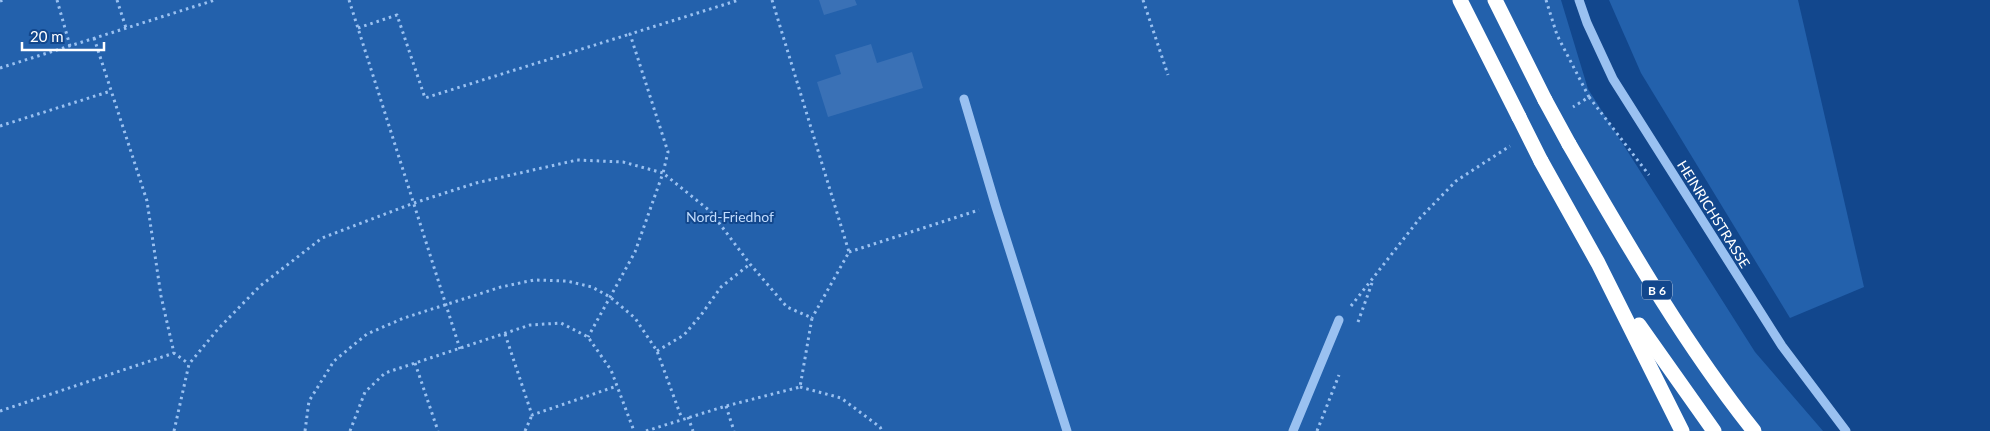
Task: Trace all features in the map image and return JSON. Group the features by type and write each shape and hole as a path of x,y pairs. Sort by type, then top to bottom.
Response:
{"highway":[{"name":"B 6","path":"1460,0 1541,161 1598,263 1658,354 1714,431"},
{"name":"B 6","path":"1495,0 1544,100 1629,246 1681,329 1754,431"},
{"path":"1598,263 1682,431"}],"street":[{"name":"HEINRICHSTRASSE","path":"1579,0 1613,79 1782,346 1846,431"},
{"path":"964,99 996,207 1068,431"},
{"path":"1293,431 1339,320"}],"path":[{"path":"57,0 70,46"},
{"path":"117,0 126,28"},
{"path":"0,68 215,0"},
{"path":"349,0 460,348"},
{"path":"358,28 397,15 425,98 739,0"},
{"path":"772,0 849,252"},
{"path":"1143,0 1168,75"},
{"path":"1546,0 1557,35 1589,96 1572,107"},
{"path":"588,337 635,252 663,173 668,152 630,34"},
{"path":"94,38 147,201 161,296 174,353 189,364"},
{"path":"0,126 111,91"},
{"path":"1339,320 1373,280 1420,218 1456,181 1514,144"},
{"path":"174,431 189,364 218,329 260,286 322,238 414,203 476,184 577,160 623,162 663,173 710,211 750,264 787,307 812,318"},
{"path":"800,387 812,318 849,252 983,209 996,207"},
{"path":"658,351 684,335 722,287 750,264"},
{"path":"305,431 309,401 334,361 367,334 404,318 501,287 534,280 567,280 592,287 610,297 635,318 658,351 682,419"},
{"path":"350,431 365,392 385,374 530,325 561,323 588,337 611,370 634,431"},
{"path":"505,334 532,415 525,431"},
{"path":"0,411 174,353"},
{"path":"415,363 438,431"},
{"path":"532,415 617,386"},
{"path":"646,431 726,406 800,387 841,398 880,427 882,431"},
{"path":"726,406 734,431"},
{"path":"688,417 693,431"}],"green space":[{"name":"Nord-Friedhof","path":"0,0 1561,0 1588,89 1755,352 1823,431 0,431"},
{"path":"1609,0 1798,0 1864,287 1790,318 1641,73"}],"building":[{"path":"819,0 855,0 857,5 824,15"},
{"path":"871,44 877,63 912,52 923,88 828,117 817,82 841,74 835,55"}]}
